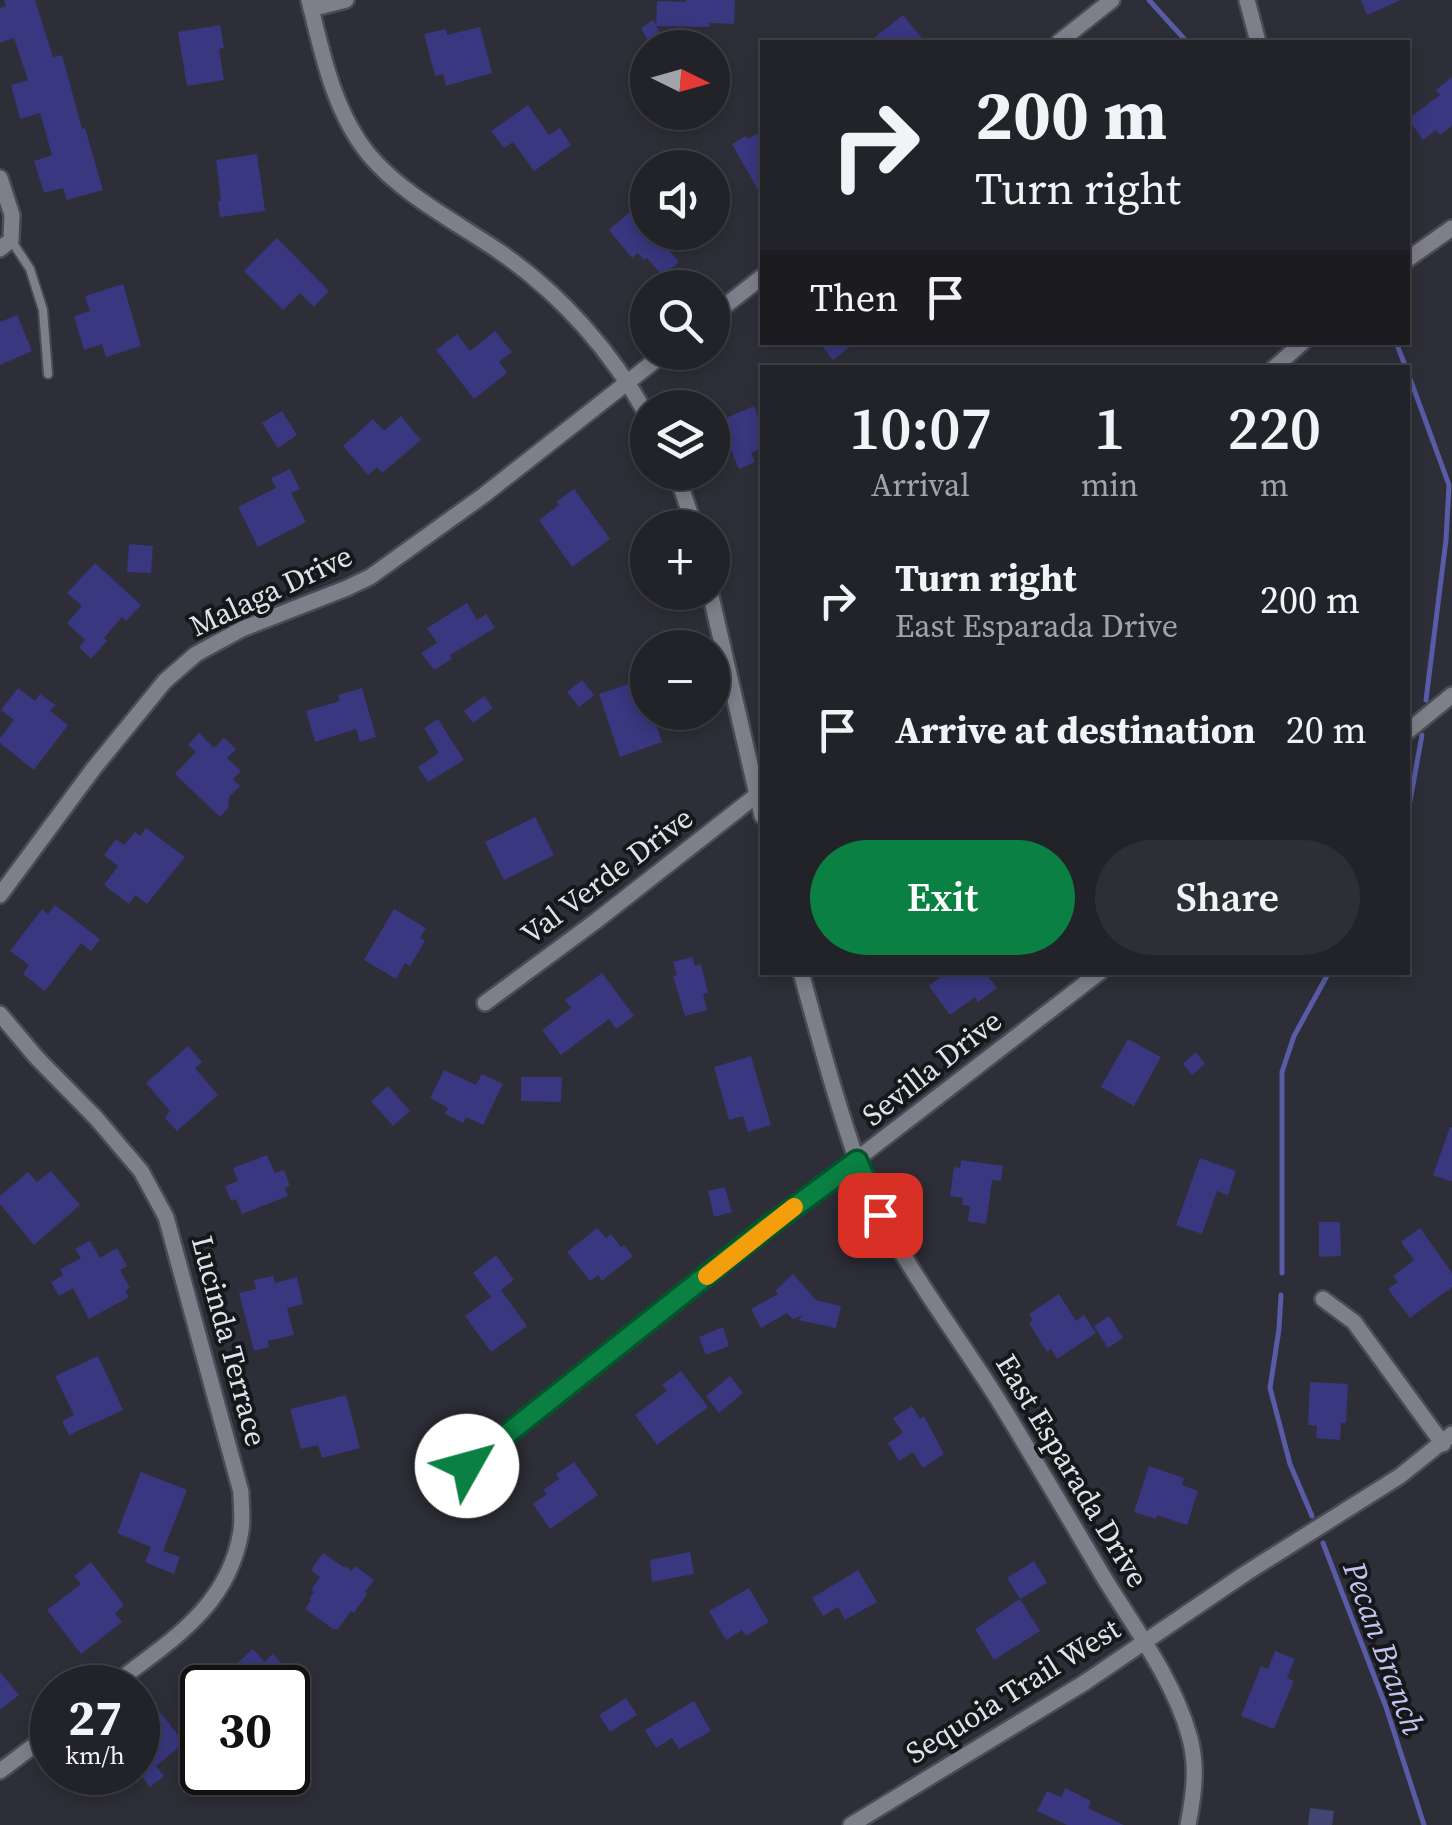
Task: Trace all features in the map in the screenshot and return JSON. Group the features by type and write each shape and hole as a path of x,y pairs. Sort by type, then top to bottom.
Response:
{"street":[{"path":"346,0 310,4 342,112 370,156 401,185 550,291 591,335 631,390"},
{"path":"1061,40 1112,0"},
{"path":"1247,0 1257,40"},
{"path":"0,178 12,215 6,244"},
{"path":"1410,254 1452,228"},
{"path":"730,302 760,279"},
{"path":"1277,365 1300,345"},
{"name":"Malaga Drive","path":"0,895 94,768 165,681 194,655 242,629 370,577 484,496 643,370"},
{"path":"714,610 760,793"},
{"path":"1410,729 1452,695"},
{"name":"Val Verde Drive","path":"485,1003 760,793"},
{"name":"East Esparada Drive","path":"803,975 830,1082 880,1215 1145,1641 1182,1716 1194,1756 1194,1791 1188,1825"},
{"name":"Sevilla Drive","path":"467,1466 766,1228 1096,975"},
{"name":"Lucinda Terrace","path":"0,1014 141,1171 166,1217 242,1492 242,1528 234,1562 212,1602 181,1635 140,1665"},
{"path":"1323,1299 1354,1322 1447,1439"},
{"name":"Sequoia Trail West","path":"852,1825 1084,1682 1400,1476 1447,1439"},
{"path":"0,1771 30,1748"}],"lane":[{"path":"6,244 30,270 43,310 48,374"}],"shaded area":[{"path":"1310,1808 1334,1811 1332,1825 1308,1825"}],"building":[{"path":"4,0 35,0 53,57 62,55 103,190 67,200 63,188 44,193 34,161 52,155 40,113 20,119 11,85 28,80 14,38 0,43 0,8 6,6"},
{"path":"735,0 734,24 656,26 657,1"},
{"path":"1361,0 1401,0 1367,15"},
{"path":"903,15 923,40 872,40"},
{"path":"653,20 659,30 642,30"},
{"path":"220,25 224,80 187,86 178,32"},
{"path":"480,27 492,73 446,86 443,74 435,76 424,34 446,29 447,35"},
{"path":"1452,77 1452,126 1440,135 1436,130 1423,140 1410,118 1440,95 1436,90"},
{"path":"528,105 549,135 560,128 571,145 534,171 513,142 504,148 491,131"},
{"path":"760,132 760,193 732,144 746,136 748,139"},
{"path":"257,154 265,211 220,217 216,160"},
{"path":"630,212 630,250 669,250 679,262 670,270 658,270 638,253 632,258 609,230"},
{"path":"277,238 329,291 314,307 300,293 283,310 244,271"},
{"path":"123,284 141,346 106,357 102,344 84,350 74,316 90,311 85,296"},
{"path":"17,315 32,351 0,365 0,322"},
{"path":"495,331 512,352 499,362 507,373 474,399 436,350 457,334 470,351"},
{"path":"821,345 852,345 833,360"},
{"path":"754,406 760,422 760,449 751,453 755,462 739,469 730,447 730,416"},
{"path":"282,411 297,435 278,448 262,423"},
{"path":"401,416 421,440 382,473 377,467 368,475 343,446 373,419 384,431"},
{"path":"290,469 300,489 291,493 306,522 258,547 238,507 276,488 271,478"},
{"path":"574,489 610,539 572,567 539,520"},
{"path":"129,544 153,546 151,573 127,572"},
{"path":"95,563 141,605 126,621 122,617 91,659 79,647 85,640 67,623 82,606 67,593"},
{"path":"467,603 477,620 486,614 495,628 450,655 452,659 434,670 421,653 437,643 427,628"},
{"path":"582,680 594,695 579,707 567,692"},
{"path":"630,684 630,730 658,730 662,742 620,757 599,694"},
{"path":"18,688 35,701 40,694 55,705 50,711 68,725 34,770 0,743 14,720 1,710"},
{"path":"362,688 376,737 360,742 356,729 315,742 306,711 340,701 338,695"},
{"path":"484,696 493,708 473,723 464,711"},
{"path":"438,719 464,760 428,782 418,767 439,753 424,728"},
{"path":"199,733 214,748 224,738 236,749 227,758 241,771 233,779 240,786 229,797 228,808 220,817 175,774 196,752 188,745"},
{"path":"535,817 554,855 504,880 485,842"},
{"path":"146,828 185,857 147,904 135,895 129,904 104,885 118,866 104,855 116,839 124,845 135,832 140,836"},
{"path":"55,905 100,939 91,951 81,943 45,991 23,974 29,965 10,951 42,909 48,914"},
{"path":"394,909 426,928 420,938 425,941 410,966 405,963 396,979 364,960"},
{"path":"692,957 695,966 701,964 708,993 703,994 707,1010 685,1016 673,976 677,975 673,962"},
{"path":"602,973 634,1016 616,1029 609,1019 561,1055 542,1030 571,1008 565,1000"},
{"path":"943,975 987,975 997,988 978,1002 975,997 950,1015 929,986"},
{"path":"1128,1039 1161,1057 1134,1106 1101,1087"},
{"path":"188,1046 202,1062 195,1068 218,1095 177,1131 165,1118 170,1111 146,1083"},
{"path":"1196,1052 1205,1064 1192,1075 1183,1064"},
{"path":"751,1056 771,1125 748,1132 743,1116 729,1120 714,1067"},
{"path":"444,1070 476,1085 482,1074 503,1084 483,1125 466,1117 463,1123 445,1114 448,1108 430,1098"},
{"path":"521,1077 562,1077 561,1102 521,1101"},
{"path":"388,1086 410,1111 393,1126 371,1101"},
{"path":"1452,1127 1452,1182 1433,1175"},
{"path":"267,1155 275,1173 284,1170 290,1186 285,1188 288,1196 242,1214 225,1186 238,1181 233,1168"},
{"path":"1200,1158 1236,1171 1228,1195 1217,1191 1202,1234 1176,1225"},
{"path":"961,1160 1003,1166 1001,1181 992,1180 986,1224 968,1221 970,1206 962,1205 963,1198 950,1196 954,1167 960,1168"},
{"path":"51,1171 80,1205 34,1245 0,1204 0,1196 28,1172 37,1182"},
{"path":"725,1187 732,1212 714,1217 708,1191"},
{"path":"1319,1222 1340,1222 1341,1256 1319,1257"},
{"path":"597,1228 606,1238 611,1234 633,1256 602,1281 598,1275 590,1281 567,1252"},
{"path":"1420,1228 1452,1273 1452,1287 1410,1318 1388,1289 1398,1282 1393,1276 1414,1260 1401,1242"},
{"path":"90,1241 100,1258 117,1248 127,1266 120,1270 130,1288 125,1291 129,1297 89,1319 73,1288 59,1296 51,1282 63,1275 60,1269 81,1258 75,1249"},
{"path":"496,1255 514,1280 501,1290 527,1326 491,1352 465,1316 491,1297 473,1273"},
{"path":"793,1274 816,1300 841,1306 836,1328 798,1320 804,1315 793,1319 787,1313 761,1328 751,1309 778,1294 775,1291"},
{"path":"273,1276 275,1283 297,1277 303,1304 287,1308 294,1335 268,1341 269,1347 254,1351 239,1293 256,1289 254,1280"},
{"path":"1059,1294 1076,1321 1084,1315 1096,1333 1057,1359 1051,1349 1047,1352 1029,1323 1033,1321 1029,1314"},
{"path":"1109,1316 1123,1338 1108,1348 1094,1326"},
{"path":"723,1327 729,1346 706,1355 699,1337"},
{"path":"98,1356 123,1410 69,1435 62,1421 74,1415 55,1376"},
{"path":"681,1371 708,1407 657,1445 635,1415 667,1391 662,1385"},
{"path":"730,1376 743,1393 719,1413 706,1396"},
{"path":"1310,1382 1348,1384 1346,1423 1341,1423 1340,1440 1316,1438 1317,1426 1308,1425"},
{"path":"346,1395 360,1448 322,1458 318,1445 301,1449 290,1409"},
{"path":"912,1406 920,1419 924,1416 944,1454 923,1468 913,1452 899,1461 888,1443 903,1433 893,1418"},
{"path":"574,1462 598,1495 550,1529 533,1504 547,1494 543,1490 559,1479 556,1474"},
{"path":"1149,1466 1184,1478 1182,1485 1198,1491 1187,1525 1134,1512"},
{"path":"141,1472 187,1490 163,1551 180,1557 174,1574 145,1562 151,1547 117,1533"},
{"path":"690,1552 694,1574 652,1582 650,1560"},
{"path":"323,1553 352,1571 355,1566 374,1580 354,1613 351,1611 338,1629 305,1609 320,1577 312,1571 313,1567"},
{"path":"1034,1561 1047,1583 1020,1599 1007,1578"},
{"path":"91,1562 124,1605 115,1613 122,1622 81,1654 47,1610 81,1584 74,1576"},
{"path":"858,1570 877,1602 845,1620 838,1607 823,1616 812,1598"},
{"path":"749,1588 769,1622 746,1636 742,1630 726,1640 709,1611"},
{"path":"1020,1599 1040,1631 994,1660 975,1629"},
{"path":"253,1649 265,1662 273,1654 283,1665 237,1665"},
{"path":"1275,1651 1295,1659 1287,1678 1294,1681 1274,1729 1241,1716 1261,1666 1268,1669"},
{"path":"0,1672 19,1695 0,1710"},
{"path":"626,1698 637,1715 610,1732 599,1715"},
{"path":"694,1701 711,1731 679,1749 672,1738 656,1748 645,1730"},
{"path":"160,1712 180,1738 180,1746 160,1763"},
{"path":"1065,1788 1091,1801 1088,1808 1124,1825 1067,1825 1037,1811 1047,1791 1061,1797"}],"waterway":[{"name":"Pecan Branch","path":"1149,0 1185,40"},
{"name":"Pecan Branch","path":"1397,345 1405,365"},
{"name":"Pecan Branch","path":"1410,378 1449,485 1426,700"},
{"name":"Pecan Branch","path":"1410,801 1422,735"},
{"name":"Pecan Branch","path":"1282,1273 1282,1072 1294,1036 1327,975"},
{"name":"Pecan Branch","path":"1281,1295 1270,1388 1290,1464 1312,1516"},
{"name":"Pecan Branch","path":"1323,1543 1386,1707 1424,1825"}],"slow traffic":[{"path":"707,1276 794,1207"}],"route":[{"path":"467,1466 766,1228 857,1161 880,1215"}]}
